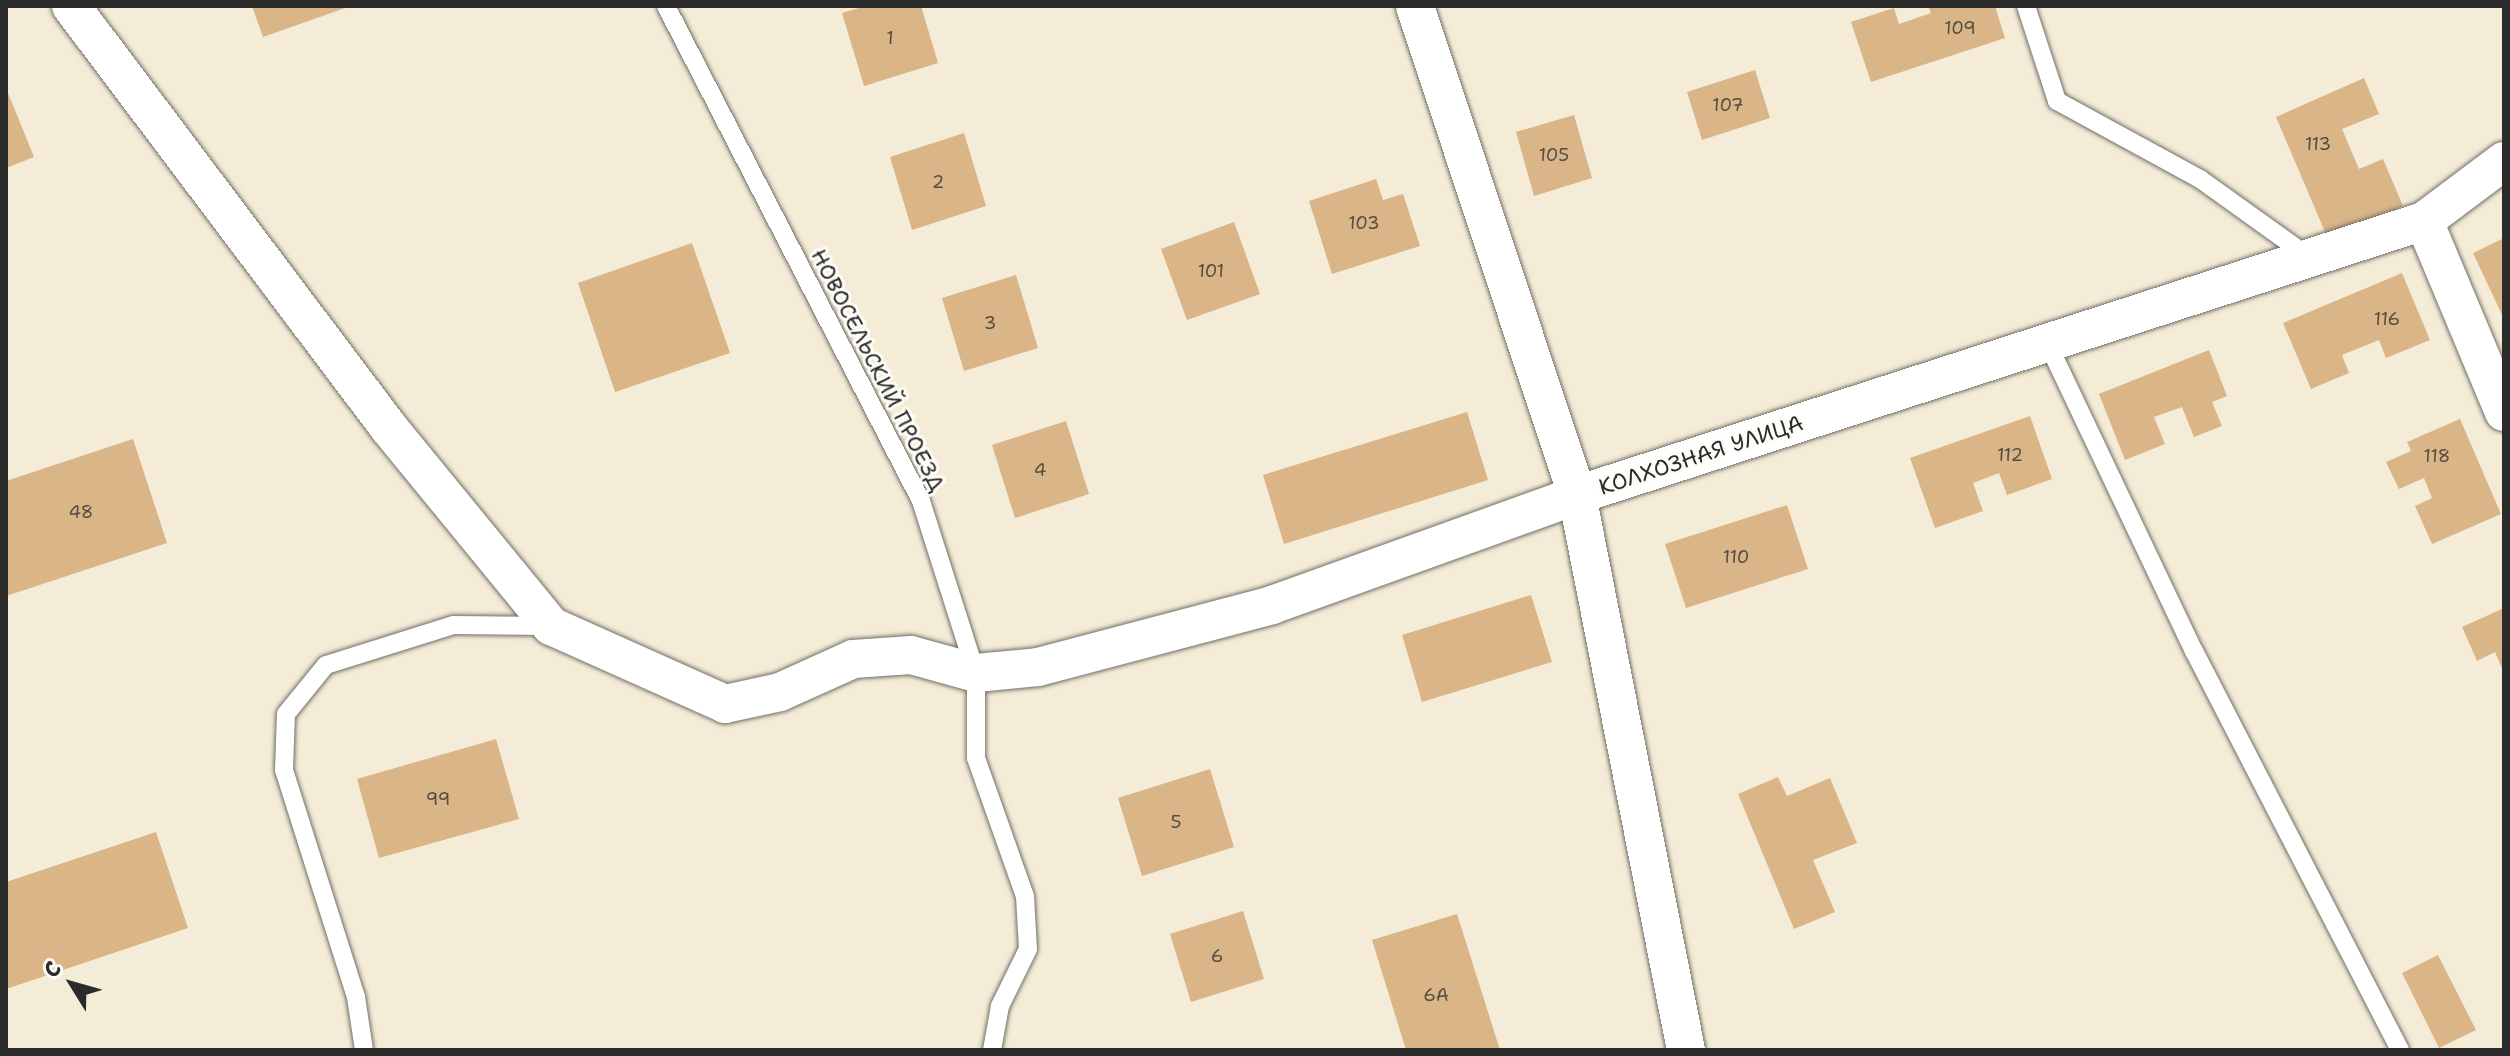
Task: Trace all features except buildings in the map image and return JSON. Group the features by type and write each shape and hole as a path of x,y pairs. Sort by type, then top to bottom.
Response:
{"street":[{"path":"71,6 389,428 551,626 725,704 780,692 853,659 911,655 976,673"},
{"path":"1415,6 1577,495 1686,1050"},
{"name":"КОЛХОЗНАЯ УЛИЦА","path":"976,673 1038,667 1272,605 1577,495 2312,259 2424,221 2504,161"},
{"path":"2424,221 2504,412"}],"lane":[{"name":"НОВОСЕЛЬСКИЙ ПРОЕЗД","path":"666,6 921,501 976,673 976,758 1025,896 1028,949 1000,1006 992,1050"},
{"path":"2026,6 2057,101 2200,179 2312,259"},
{"path":"2048,344 2194,651 2400,1050"},
{"path":"364,1050 356,997 284,770 286,714 326,665 454,625 551,626"}]}
